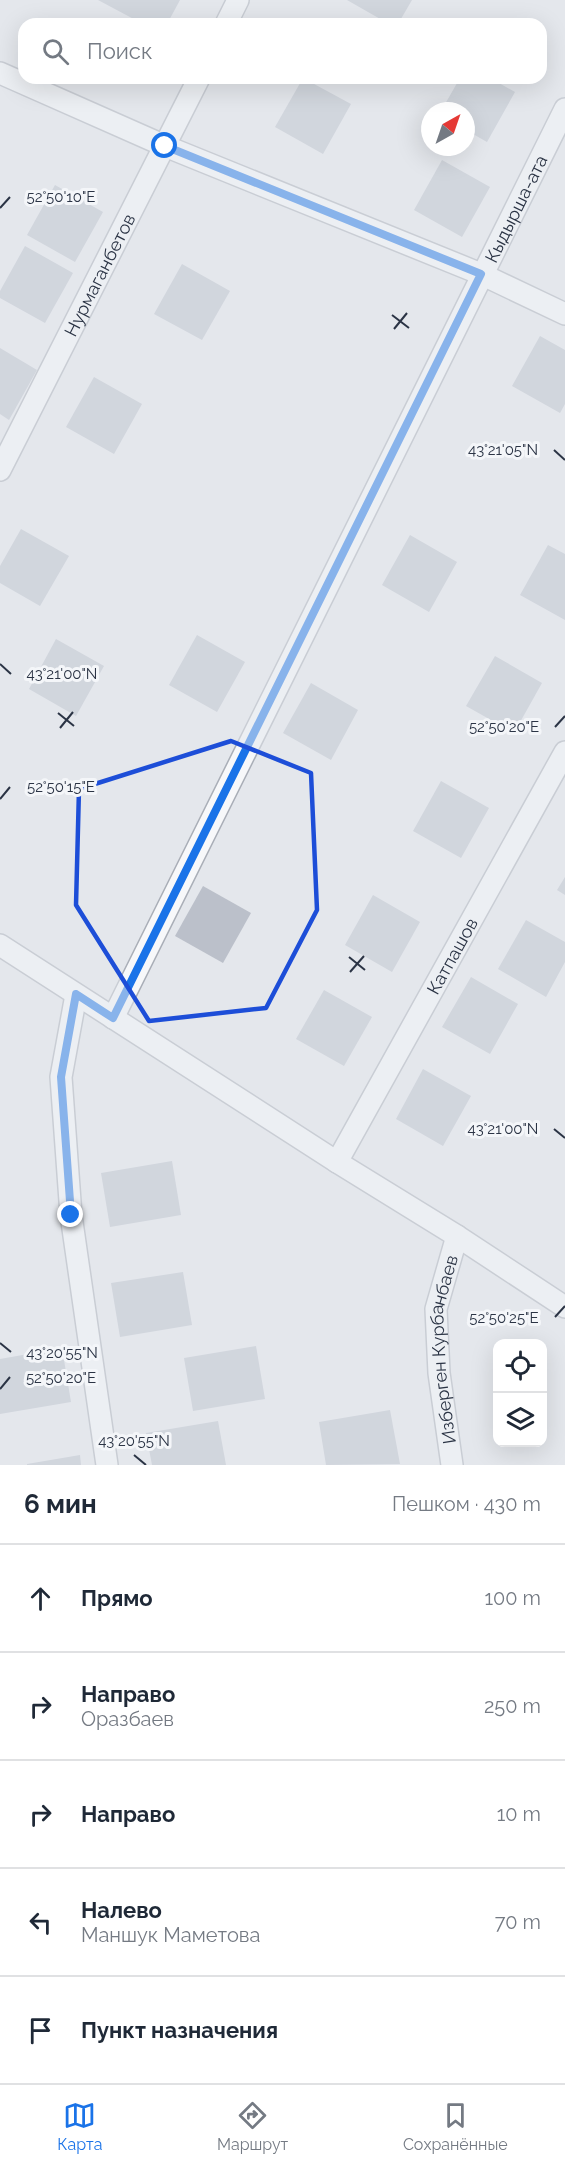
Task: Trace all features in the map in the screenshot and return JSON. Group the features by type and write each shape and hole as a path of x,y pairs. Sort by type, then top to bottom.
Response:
{"street":[{"path":"229,18 238,0"},
{"path":"0,73 18,81"},
{"path":"25,84 165,146 481,274 565,314"},
{"name":"Нурмаганбетов","path":"0,470 196,84"},
{"name":"Кыдырша-ата","path":"113,1018 565,109"},
{"name":"Катпашов","path":"337,1162 565,752"},
{"path":"0,945 337,1162 458,1236 565,1307"},
{"path":"76,994 61,1077 71,1215 107,1465"},
{"name":"Изберген Курбанбаев","path":"452,1465 439,1373 436,1309 458,1236"}],"highlighted area":[{"path":"231,741 311,773 317,910 266,1008 149,1021 76,905 79,789"}],"building":[{"path":"98,0 180,0 170,18 132,18"},
{"path":"347,0 412,0 402,18 378,18"},
{"path":"300,84 314,84 351,104 323,154 275,127"},
{"path":"457,84 501,84 515,92 487,142 475,135 475,102 446,102"},
{"path":"442,160 490,187 462,237 414,210"},
{"path":"55,185 103,212 75,262 27,235"},
{"path":"25,246 73,273 45,323 0,298 0,291"},
{"path":"182,264 230,291 202,340 154,314"},
{"path":"540,336 565,350 565,404 560,413 512,386"},
{"path":"0,348 37,370 9,420 0,414"},
{"path":"94,377 142,404 114,454 66,427"},
{"path":"21,529 69,556 40,606 0,583 0,566"},
{"path":"410,535 457,562 429,612 382,585"},
{"path":"548,545 565,554 565,620 520,595"},
{"path":"197,635 245,662 217,712 169,685"},
{"path":"56,639 104,666 76,716 29,689"},
{"path":"495,656 542,683 514,733 466,706"},
{"path":"311,683 358,710 331,760 283,733"},
{"path":"441,781 489,808 461,858 413,831"},
{"path":"565,877 565,895 557,890"},
{"path":"203,886 251,913 223,963 175,936"},
{"path":"373,895 420,922 392,972 345,945"},
{"path":"526,920 565,942 565,962 546,997 498,969"},
{"path":"471,977 518,1004 490,1054 442,1027"},
{"path":"324,990 372,1017 344,1066 296,1039"},
{"path":"423,1069 471,1096 443,1146 396,1119"},
{"path":"172,1161 181,1215 110,1227 101,1173"},
{"path":"183,1272 192,1325 120,1337 111,1283"},
{"path":"256,1346 265,1399 193,1411 184,1358"},
{"path":"62,1348 71,1402 0,1414 0,1359"},
{"path":"390,1410 400,1464 326,1465 319,1422"},
{"path":"218,1421 226,1465 152,1465 146,1433"},
{"path":"80,1455 81,1465 27,1465 27,1464"}],"route":[{"path":"71,1215 61,1077 76,994 113,1018 481,274 165,146"}]}
